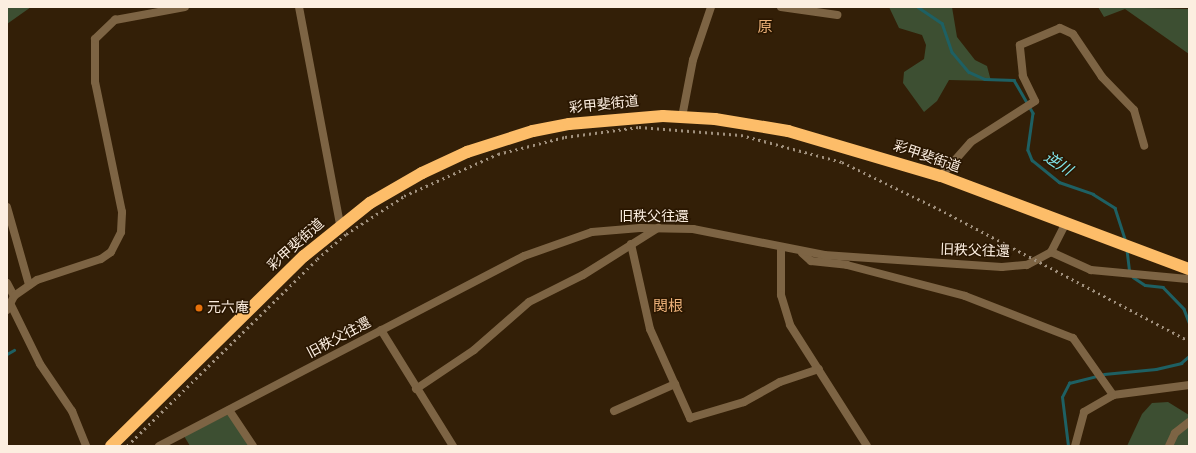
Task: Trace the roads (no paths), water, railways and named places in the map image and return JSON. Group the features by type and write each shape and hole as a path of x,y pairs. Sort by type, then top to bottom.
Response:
{"highway":[{"name":"彩甲斐街道","path":"111,446 274,285 340,225 422,173 499,141 533,131 595,120 682,117 790,126 941,176 1066,223 1188,274"}],"street":[{"path":"10,303 29,285 63,269 101,259 111,252 121,232 122,212 95,82 95,39 115,20 185,7"},
{"path":"299,7 340,225"},
{"path":"682,117 693,60 711,7"},
{"path":"781,7 837,15"},
{"path":"941,176 971,142 1035,102 1023,76 1020,45 1060,28 1073,34 1102,77 1134,110 1144,146"},
{"path":"7,207 29,285"},
{"path":"1066,223 1051,252 1091,270 1188,274"},
{"path":"416,390 474,350 529,302 582,275 658,228"},
{"name":"旧秩父往還","path":"159,446 380,330 549,246 592,232 658,228 737,237 781,250 802,253 1002,267 1027,265 1051,252"},
{"path":"631,244 646,316 690,418 744,402 780,382 819,369"},
{"path":"781,250 781,295 786,313 867,446"},
{"path":"802,253 811,261 847,266 965,296 1073,338 1113,395"},
{"path":"7,283 10,303 40,364 72,411 86,446"},
{"path":"380,330 416,390 453,446"},
{"path":"614,411 675,384"},
{"path":"1075,446 1084,412 1113,395 1189,385"},
{"path":"229,410 253,446"},
{"path":"1169,446 1174,433 1189,422"}],"waterway":[{"name":"逆川","path":"918,7 942,23 952,52 969,72 985,79 1014,80 1033,113 1028,150 1032,160 1059,182 1093,194 1115,208 1126,241"},
{"name":"逆川","path":"1127,250 1130,273"},
{"name":"逆川","path":"1133,277 1145,285 1163,287 1184,309 1189,322"},
{"path":"7,354 14,350"},
{"name":"逆川","path":"1068,446 1062,397 1069,383 1104,374 1156,369 1181,363 1189,356"}],"railway":[{"path":"127,446 317,259 346,234 404,196 498,154 565,137 639,127 741,135 842,162 939,209 1189,341"}],"place":[{"name":"元六庵","path":"199,308"}],"district":[{"name":"原","path":"765,28"},
{"name":"関根","path":"668,307"}]}
